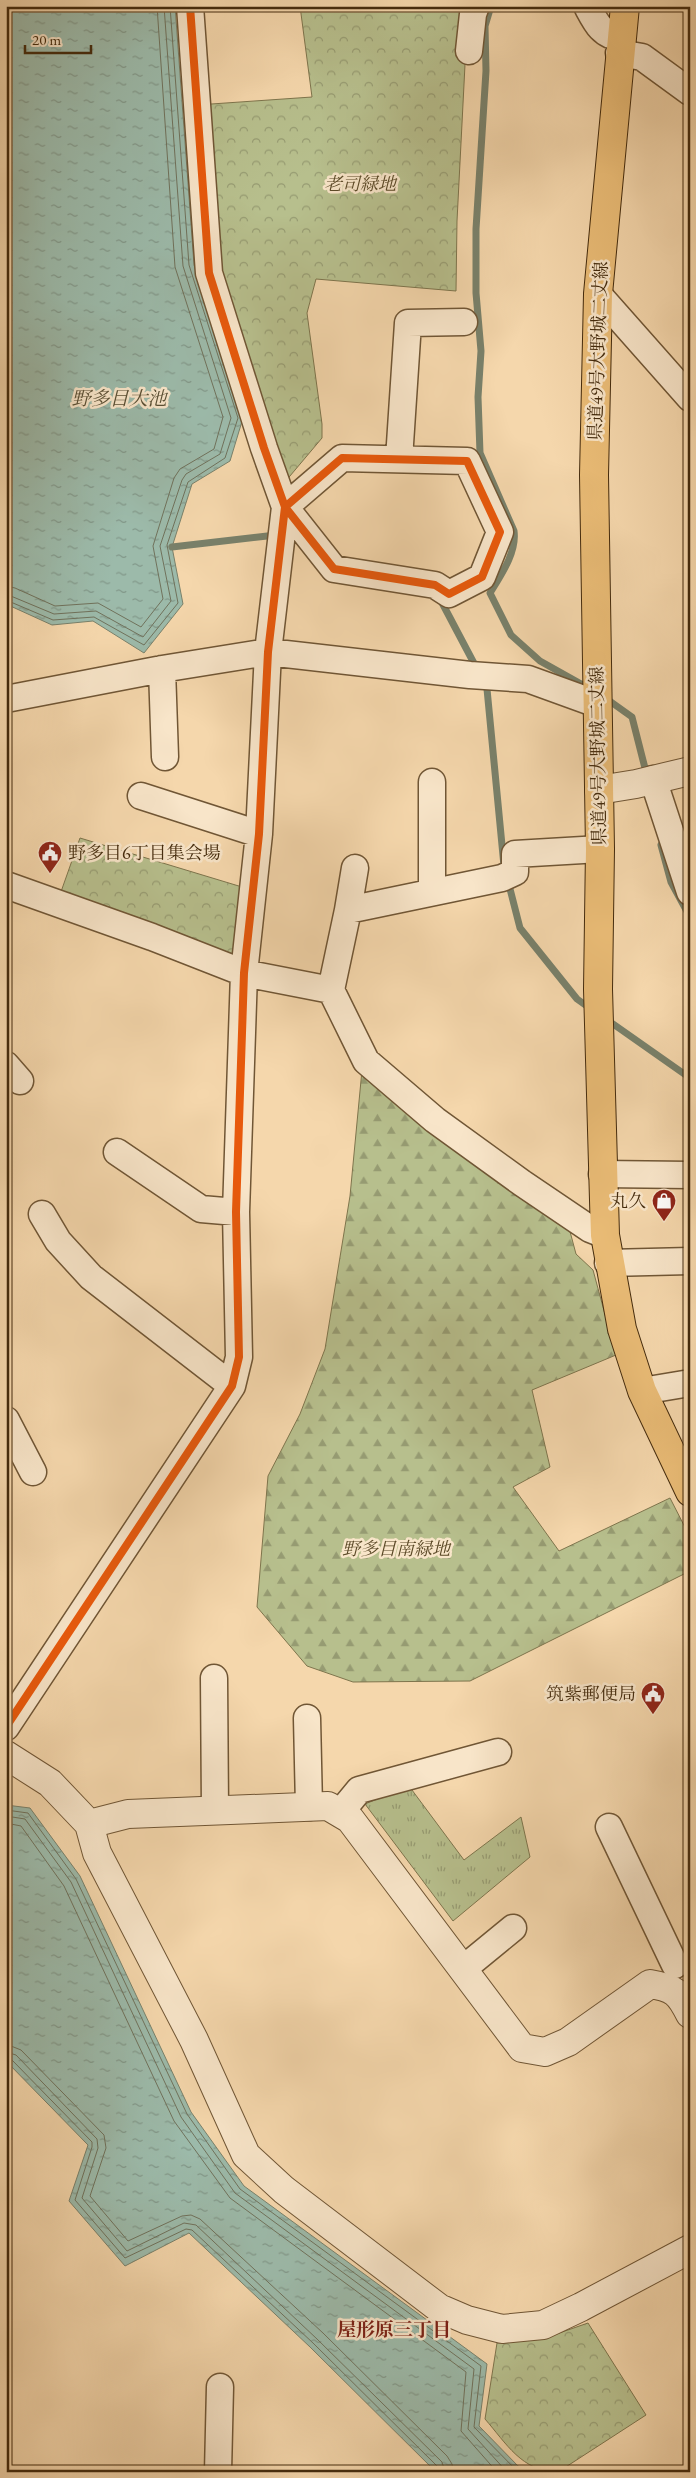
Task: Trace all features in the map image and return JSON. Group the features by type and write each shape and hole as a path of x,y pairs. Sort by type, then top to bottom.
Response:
{"main road":[{"name":"県道49号大野城二丈線","path":"625,6 598,294 594,475 600,849 598,989 602,1174 608,1263 622,1329 642,1391 690,1492"}],"street":[{"path":"6,1726 232,1386 239,1357 236,1212 244,973 259,834 268,652 285,508 342,458 467,461 500,532 482,577 449,594 435,585 334,569 285,508 264,448 209,273 190,6"},
{"path":"469,51 473,14 476,6"},
{"path":"587,6 597,26 620,45 642,57 690,92"},
{"path":"598,294 690,398"},
{"path":"399,459 408,323 464,322"},
{"path":"6,699 162,669 268,652 528,679 597,692"},
{"path":"162,669 165,757"},
{"path":"599,790 690,771"},
{"path":"432,782 432,892"},
{"path":"644,782 690,892"},
{"path":"141,796 259,834"},
{"path":"348,910 508,875 515,854 600,849"},
{"path":"355,868 331,990 366,1061 435,1120 514,1178 590,1229 605,1235"},
{"path":"6,885 152,937 244,973 331,990"},
{"path":"117,1152 201,1209 236,1212"},
{"path":"602,1174 690,1175"},
{"path":"42,1214 58,1241 91,1276 232,1386"},
{"path":"608,1263 690,1262"},
{"path":"642,1391 690,1383"},
{"path":"6,1420 33,1472"},
{"path":"214,1678 215,1810"},
{"path":"307,1718 309,1807"},
{"path":"340,1813 359,1790 498,1752"},
{"path":"6,1755 50,1784 89,1824 97,1853 194,2040 246,2155 284,2190 439,2308 467,2320 502,2328 544,2325 690,2249"},
{"path":"89,1824 128,1814 328,1806 350,1819 522,2048 545,2052 568,2042 682,1960 609,1827"},
{"path":"463,1969 513,1928"},
{"path":"650,1984 669,1987 682,1998 690,2014"},
{"path":"218,2472 220,2387"}],"green space":[{"name":"老司緑地","path":"300,6 468,6 457,221 456,291 316,279 307,313 322,424 322,438 279,489 209,273 197,105 312,97"},
{"path":"80,838 252,890 244,973 57,903"},
{"name":"野多目南緑地","path":"362,1070 568,1224 576,1254 593,1270 616,1355 532,1390 550,1467 513,1487 559,1551 670,1498 690,1537 690,1571 470,1681 353,1682 307,1666 257,1607 268,1476 300,1414 325,1349 350,1196"},
{"path":"409,1786 464,1860 521,1817 530,1857 453,1921 365,1804"},
{"path":"588,2323 646,2415 558,2472 545,2471 525,2462 508,2446 485,2419 497,2343 542,2339"}],"water":[{"name":"野多目大池","path":"6,6 175,6 194,265 243,418 230,461 192,484 172,547 183,604 144,653 93,621 52,625 6,604"},
{"path":"6,1805 30,1808 80,1876 191,2112 244,2186 487,2364 479,2426 518,2466 531,2472 436,2472 310,2347 189,2233 125,2266 69,2201 88,2145 6,2061"}],"waterway":[{"path":"491,6 485,26 486,71 476,229 476,293 481,351 478,397 480,453 514,531 514,539 511,555 490,593 511,635 540,661 590,689"},
{"path":"172,547 276,535"},
{"path":"439,597 477,669"},
{"path":"483,681 487,689 504,866"},
{"path":"604,697 632,717 647,776"},
{"path":"661,845 671,882 690,917"},
{"path":"508,881 520,928 577,999 591,1009"},
{"path":"606,1019 690,1078"}],"cycle path":[{"path":"6,1727 232,1386 239,1357 236,1212 244,973 259,834 268,652 285,507 342,458 467,461 500,532 482,577 449,594 435,585 334,569 285,507 264,448 209,273 190,6"}],"place":[{"name":"野多目6丁目集会場","path":"50,874"},
{"name":"丸久","path":"664,1222"},
{"name":"筑紫郵便局","path":"653,1715"}],"district":[{"name":"屋形原三丁目","path":"394,2329"}]}
